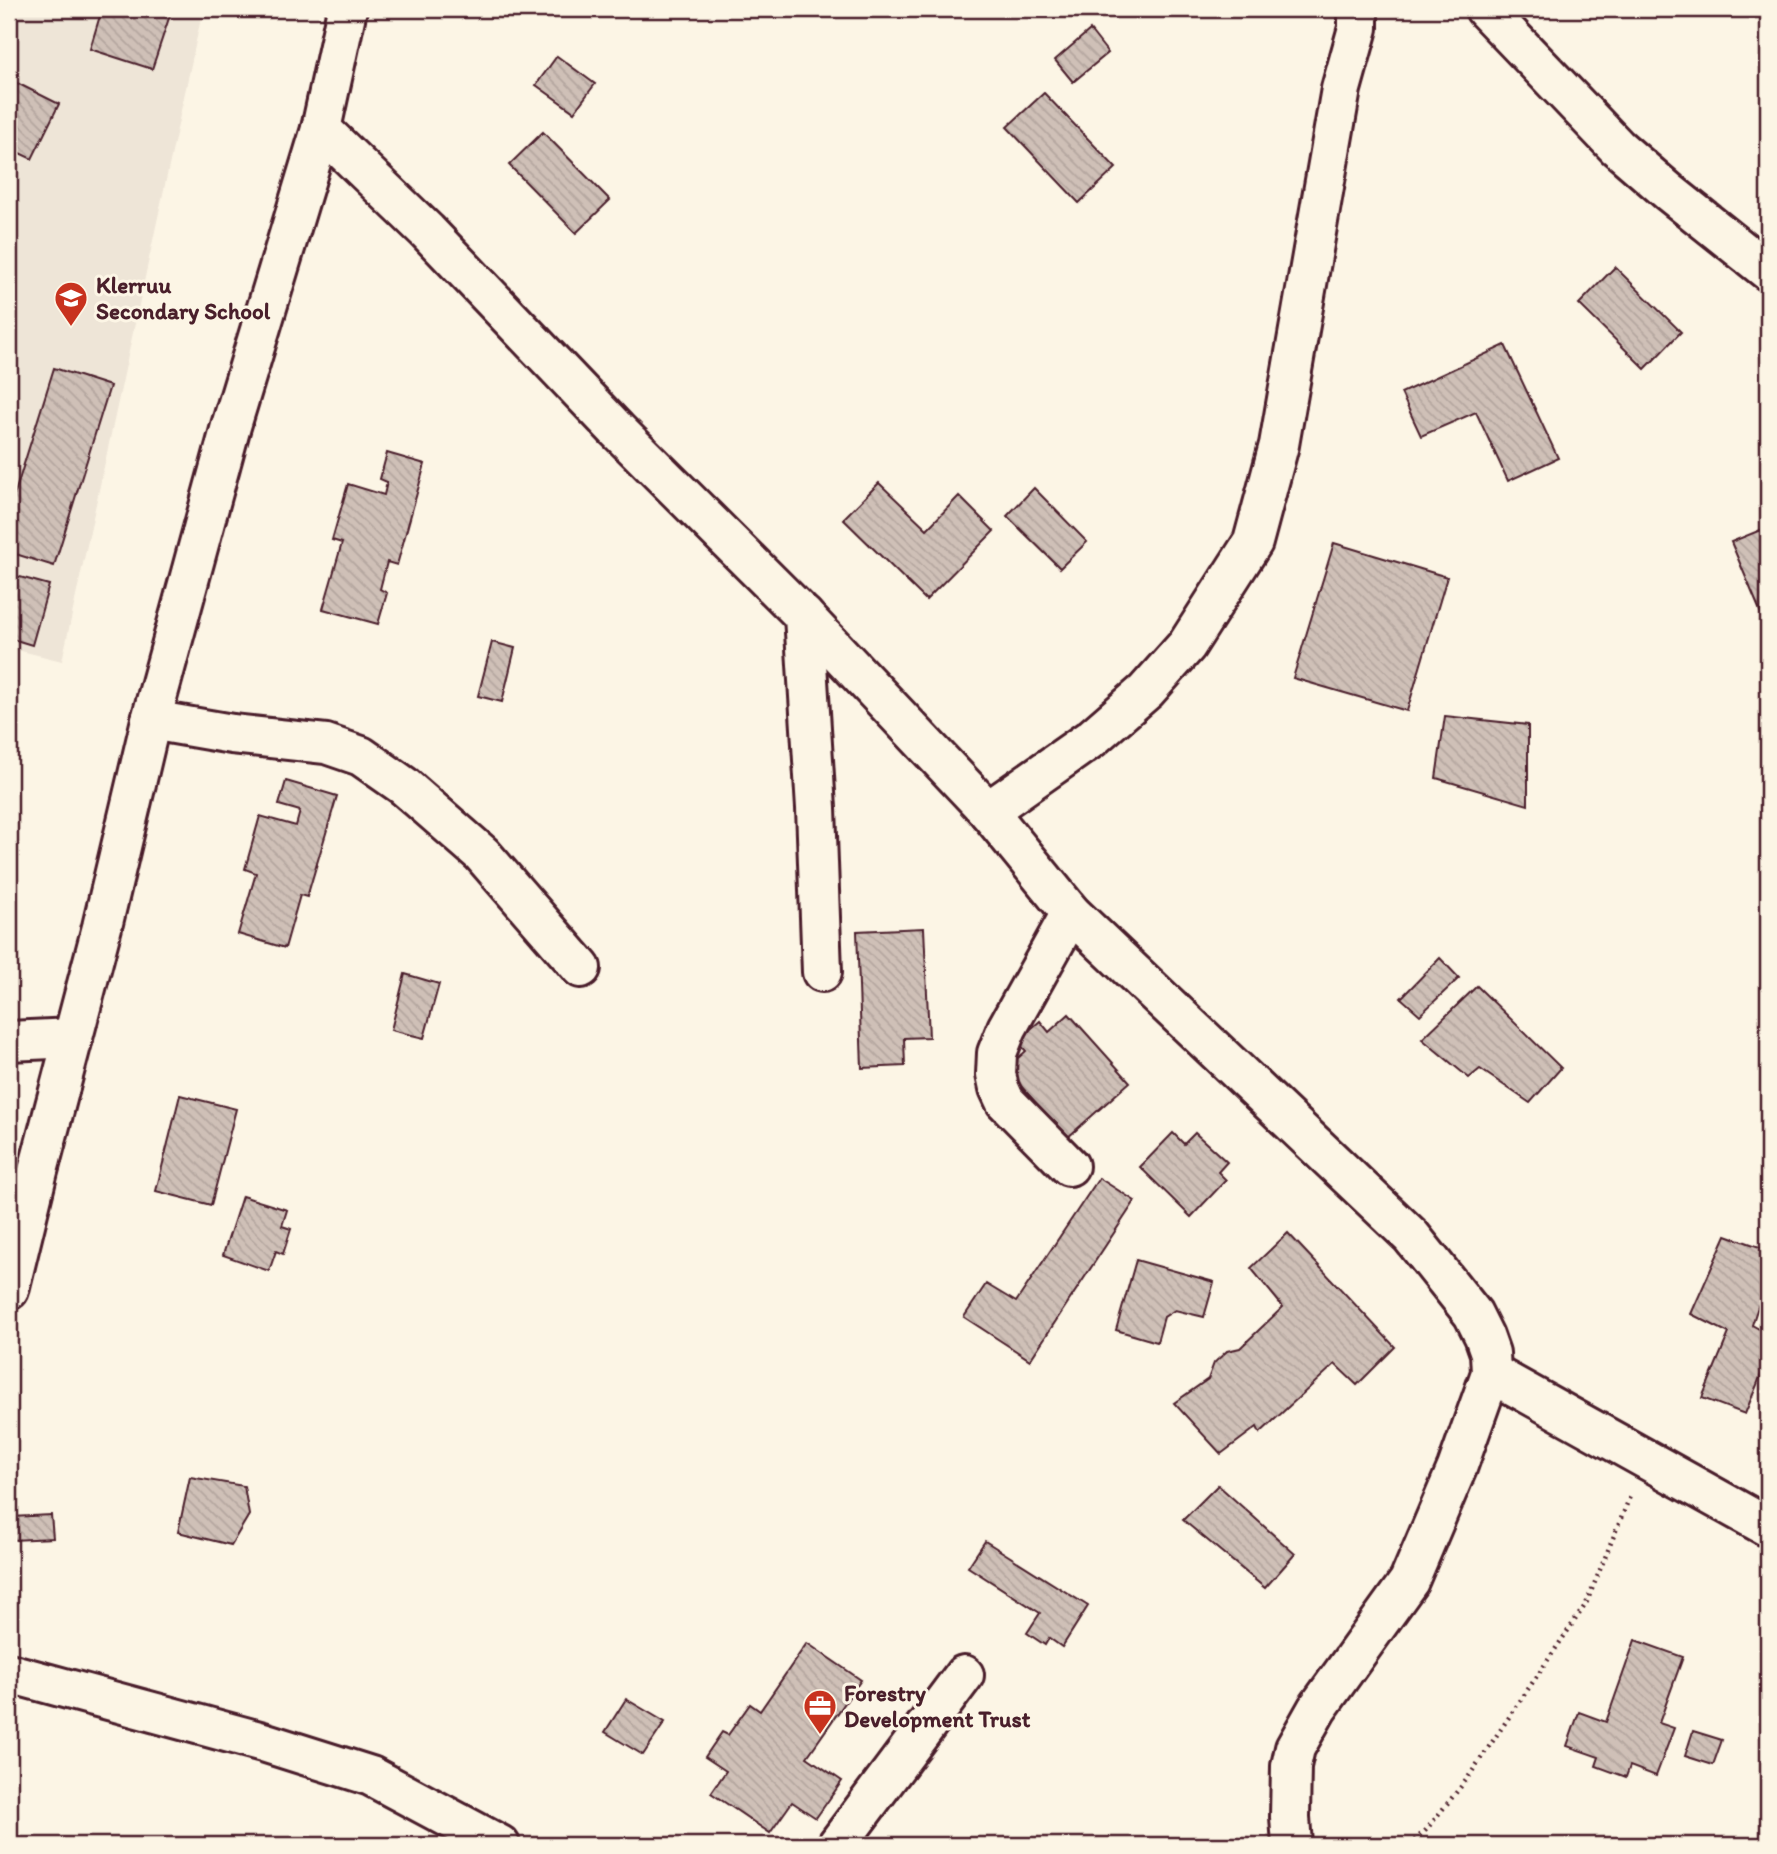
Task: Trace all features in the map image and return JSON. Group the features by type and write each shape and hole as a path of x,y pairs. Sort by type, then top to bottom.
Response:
{"street":[{"path":"9,1290 102,927 150,720 231,426 321,129 347,9"},
{"path":"988,810 1092,738 1146,691 1187,645 1252,542 1279,445 1342,89 1358,28 1358,9"},
{"path":"1485,9 1617,147 1768,271"},
{"path":"321,129 427,231 617,430 804,616 988,810 1071,913 1411,1236 1473,1314 1490,1353 1491,1373 1457,1468 1409,1581 1317,1709 1295,1748 1291,1766 1292,1845"},
{"path":"804,616 816,808 822,972"},
{"path":"150,720 232,734 326,744 361,756 404,786 482,854 581,968"},
{"path":"1069,1166 1005,1101 996,1074 997,1053 1007,1028 1071,913"},
{"path":"9,1041 73,1038"},
{"path":"1491,1373 1768,1527"},
{"path":"9,1673 251,1739 370,1776 500,1845"},
{"path":"837,1845 964,1675"}],"path":[{"path":"1409,1845 1426,1830 1467,1779 1586,1604 1646,1457"}],"shaded area":[{"name":"Klerruu Secondary School","path":"9,9 203,9 62,661 9,648"}],"building":[{"path":"102,9 172,9 152,69 90,49"},
{"path":"1090,30 1108,53 1073,82 1055,60"},
{"path":"557,56 595,84 574,112 536,85"},
{"path":"9,79 59,104 32,159 9,148"},
{"path":"1044,93 1116,168 1079,203 1007,127"},
{"path":"543,132 610,200 576,233 509,165"},
{"path":"1615,267 1681,332 1645,369 1579,304"},
{"path":"1505,345 1558,458 1508,481 1476,412 1421,436 1401,393"},
{"path":"54,368 110,386 54,566 9,552 9,512"},
{"path":"387,453 425,464 397,565 387,562 380,589 387,593 378,624 323,609 342,543 332,540 348,484 384,495 387,482 380,479"},
{"path":"879,483 927,529 959,496 994,531 926,600 843,519"},
{"path":"1034,488 1087,542 1060,568 1007,516"},
{"path":"1768,527 1768,630 1731,542"},
{"path":"1334,543 1447,577 1407,711 1293,678"},
{"path":"9,574 49,585 32,645 9,638"},
{"path":"492,642 515,648 502,702 478,696"},
{"path":"1445,716 1528,725 1528,805 1436,778"},
{"path":"286,781 337,796 307,897 300,895 285,948 238,934 256,873 245,869 260,816 296,826 300,811 279,805"},
{"path":"924,928 929,1037 904,1038 905,1066 862,1068 857,931"},
{"path":"1440,958 1459,978 1420,1015 1401,998"},
{"path":"405,974 439,984 424,1038 391,1030"},
{"path":"1477,986 1561,1068 1530,1103 1480,1069 1469,1078 1422,1039"},
{"path":"1069,1014 1130,1082 1067,1138 1006,1069 1026,1051 1017,1041 1040,1021 1049,1032"},
{"path":"180,1095 236,1109 211,1205 156,1191"},
{"path":"1173,1133 1184,1144 1195,1133 1227,1162 1218,1172 1226,1180 1191,1217 1140,1167"},
{"path":"1099,1178 1135,1201 1030,1360 964,1317 986,1284 1016,1302"},
{"path":"242,1196 287,1210 282,1226 291,1229 283,1254 276,1251 269,1271 223,1255"},
{"path":"1288,1233 1395,1347 1357,1385 1335,1364 1260,1433 1257,1427 1221,1454 1174,1403 1208,1379 1214,1363 1227,1351 1240,1348 1283,1307 1251,1268"},
{"path":"1726,1235 1768,1250 1768,1276 1752,1325 1768,1334 1768,1358 1745,1414 1702,1398 1729,1333 1691,1314"},
{"path":"1136,1260 1214,1282 1204,1317 1175,1310 1164,1317 1157,1342 1116,1330"},
{"path":"190,1477 244,1486 249,1515 231,1545 178,1532"},
{"path":"1218,1485 1295,1554 1265,1588 1183,1520"},
{"path":"51,1515 53,1538 12,1540 11,1517"},
{"path":"985,1541 1088,1606 1062,1647 1049,1638 1045,1645 1027,1633 1040,1613 968,1567"},
{"path":"1635,1640 1683,1657 1659,1723 1674,1728 1656,1776 1630,1766 1626,1777 1596,1766 1599,1757 1567,1746 1579,1712 1606,1722"},
{"path":"807,1643 861,1680 807,1757 842,1781 816,1818 792,1802 770,1833 711,1793 726,1771 705,1757 722,1732 728,1735 750,1704 760,1711"},
{"path":"626,1699 665,1722 643,1755 605,1732"},
{"path":"1693,1731 1722,1740 1713,1765 1685,1756"}],"place":[{"name":"Klerruu Secondary School","path":"71,328"},
{"name":"Forestry Development Trust","path":"820,1736"}]}
